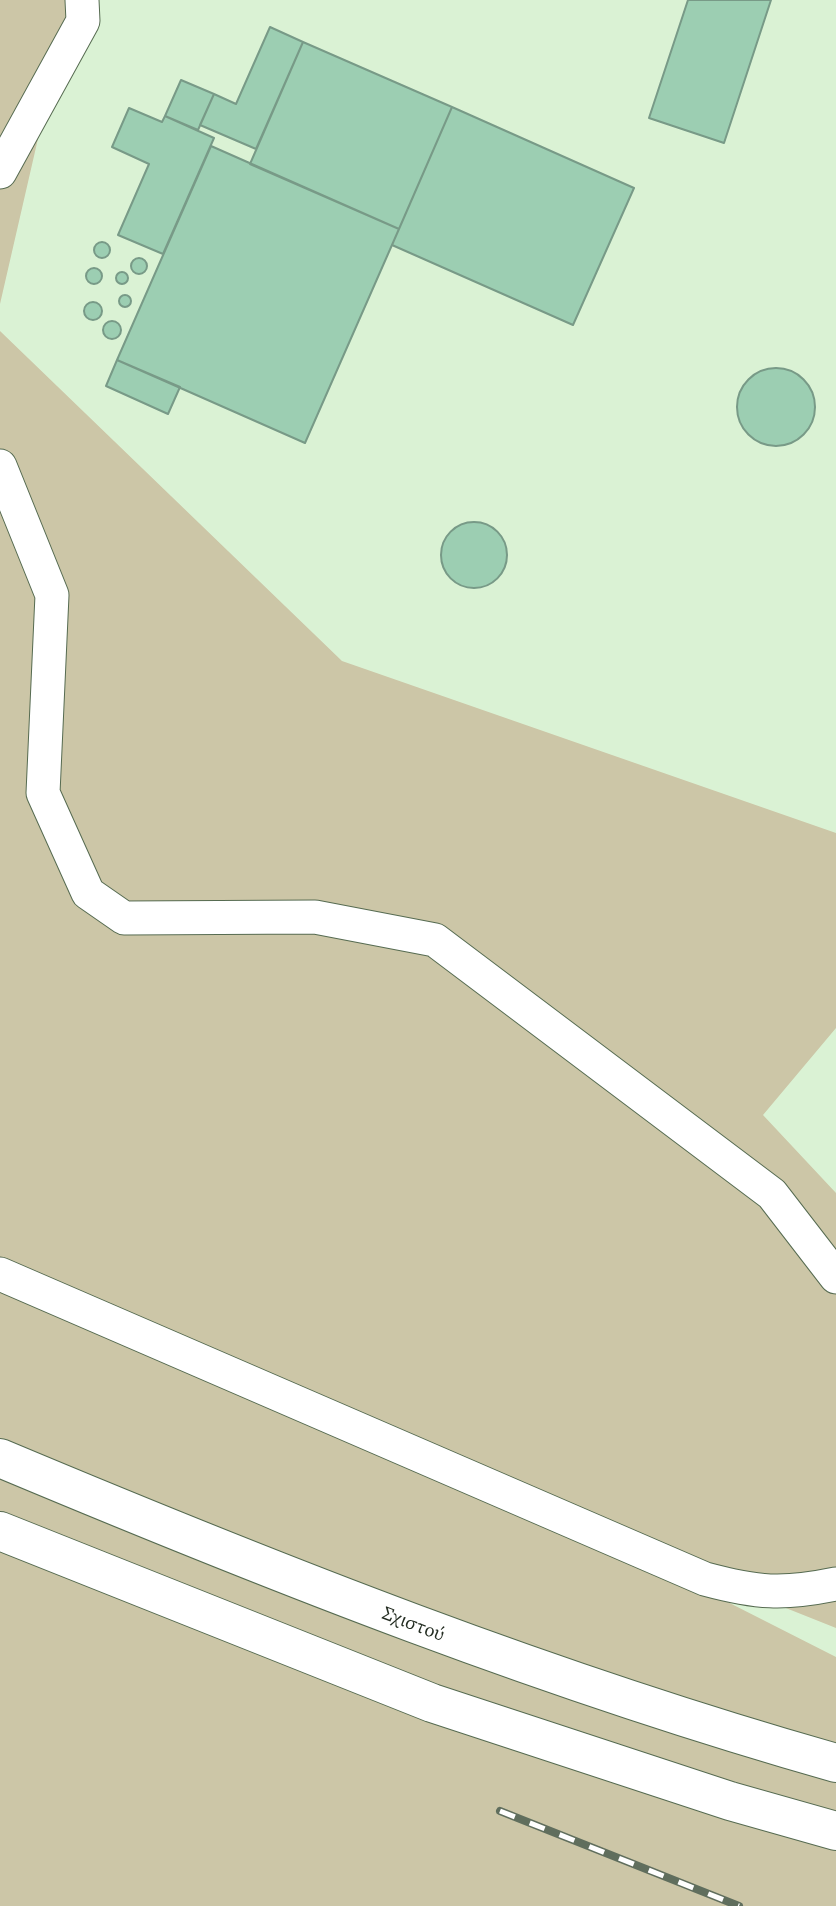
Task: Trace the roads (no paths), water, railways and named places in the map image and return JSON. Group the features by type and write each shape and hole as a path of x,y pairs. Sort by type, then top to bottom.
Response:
{"main road":[{"name":"Σχιστού","path":"0,1458 184,1535 455,1641 742,1736 836,1763"},
{"path":"0,1531 432,1703 644,1773 836,1831"}],"street":[{"path":"0,173 83,21 82,0"},
{"path":"0,466 52,595 43,793 88,893 124,918 315,917 435,940 772,1194 836,1277"},
{"path":"0,1273 705,1579 746,1590 788,1593 836,1584"}],"railway":[{"path":"500,1811 739,1906"}]}
